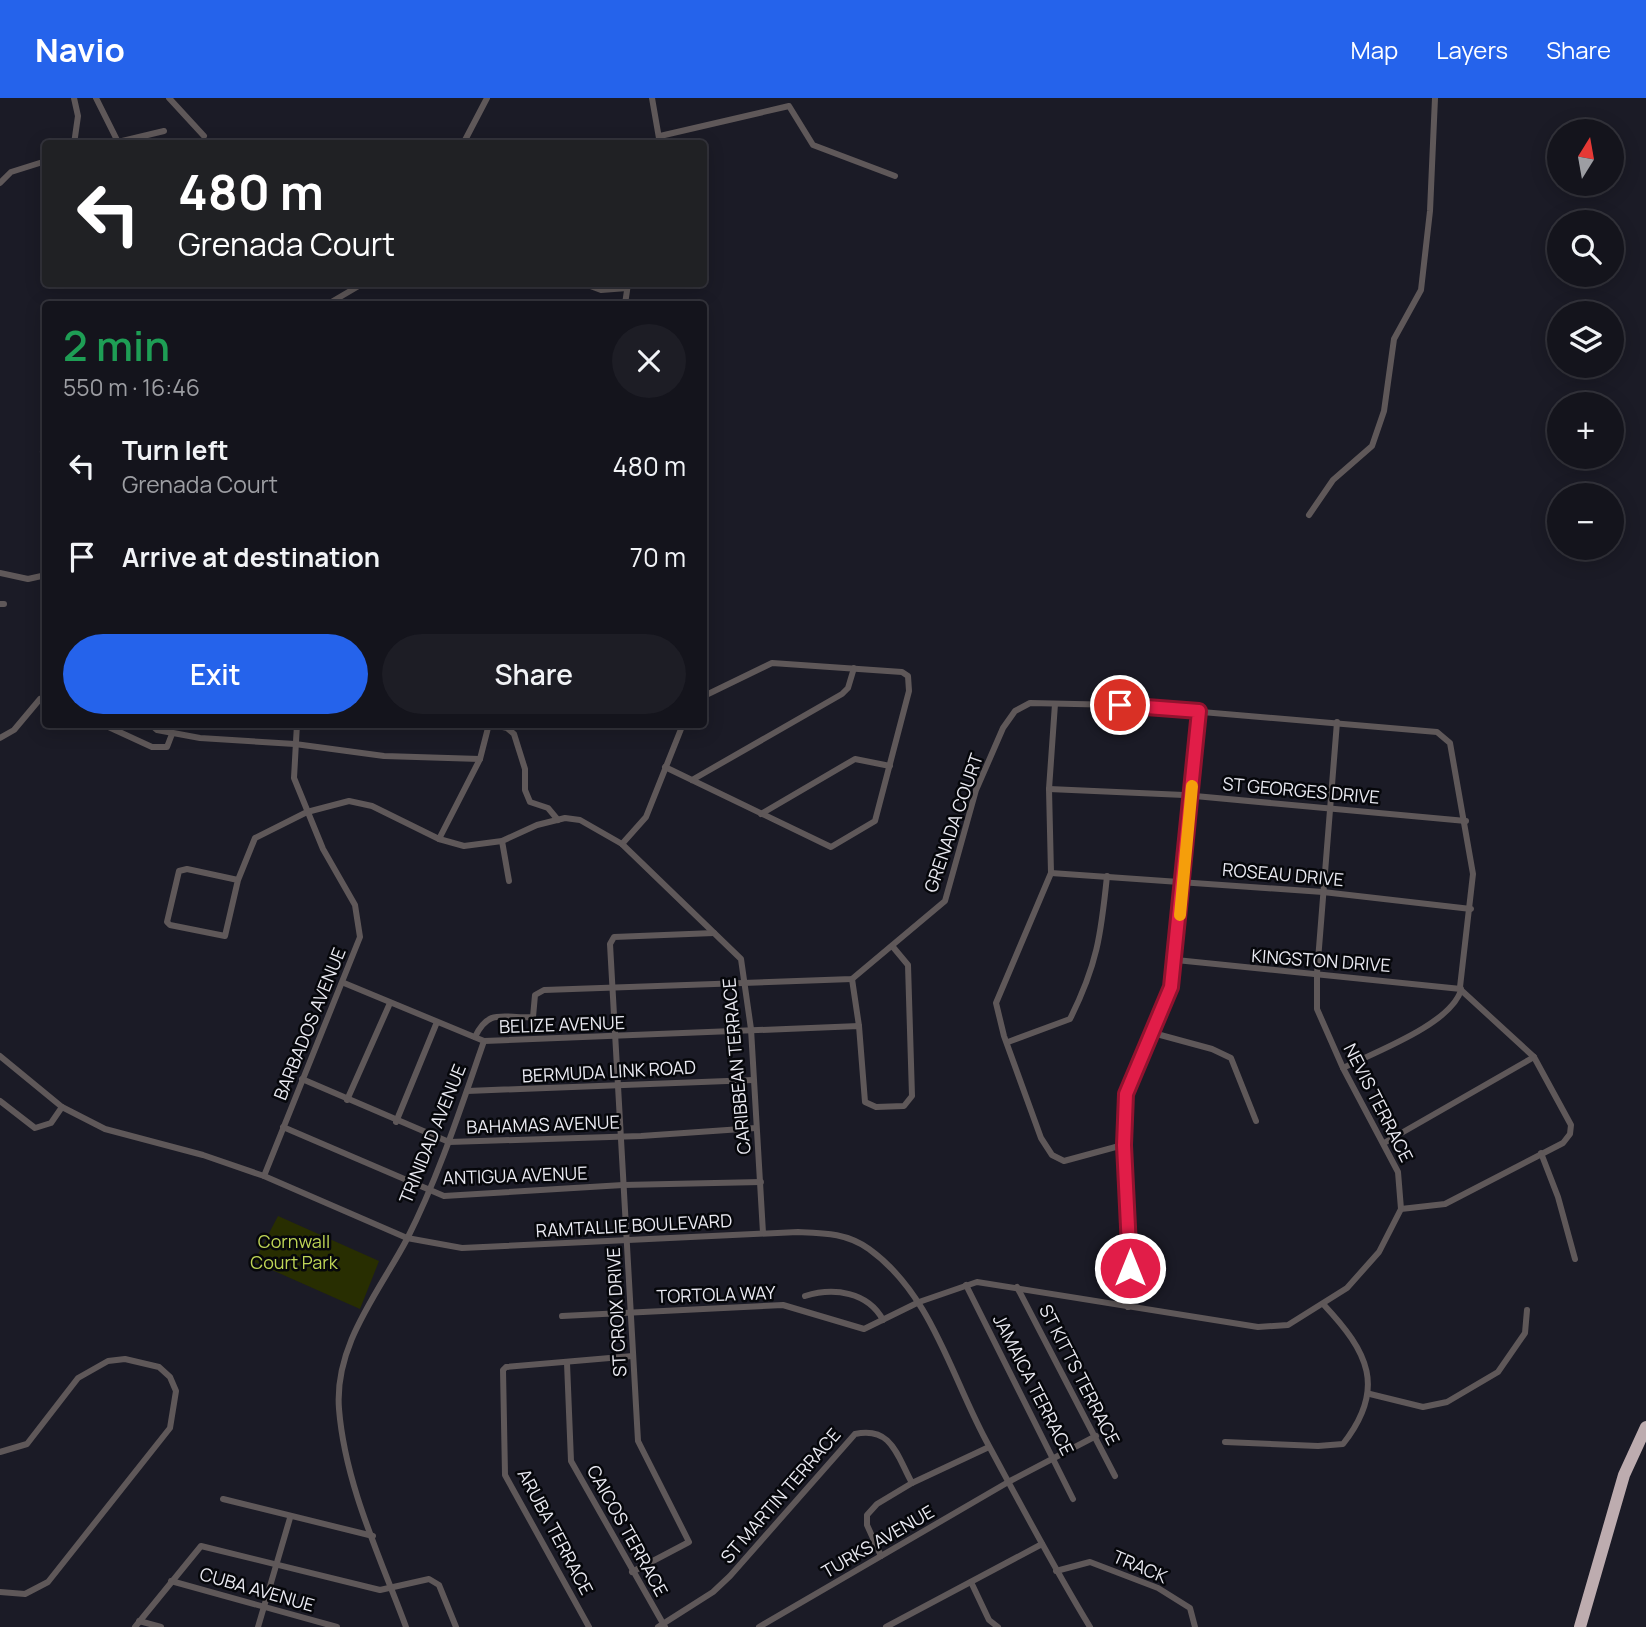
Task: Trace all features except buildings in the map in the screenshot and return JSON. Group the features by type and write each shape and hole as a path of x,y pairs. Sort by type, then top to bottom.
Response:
{"highway":[{"path":"1580,1627 1624,1475 1646,1427"}],"street":[{"path":"74,98 78,116 75,140"},
{"path":"96,98 117,140"},
{"path":"169,98 204,136"},
{"path":"465,140 487,98"},
{"path":"652,98 660,140 789,106 813,145 895,176"},
{"path":"1309,515 1333,480 1372,446 1384,411 1394,339 1421,290 1430,211 1435,98"},
{"path":"126,140 164,131"},
{"path":"0,183 11,172 42,162"},
{"path":"333,301 357,287"},
{"path":"593,287 601,290 620,287"},
{"path":"0,573 27,579 42,576"},
{"path":"665,767 831,847 876,821 909,691 908,676 896,670 772,663 707,695"},
{"path":"692,780 842,694 852,680 854,668"},
{"path":"0,737 14,730 40,699 42,701"},
{"name":"GRENADA COURT","path":"852,979 894,947 945,901 976,790 1003,728 1015,711 1030,703 1120,705 1437,732 1450,743 1466,821 1473,874 1458,1003 1438,1018 1343,1068"},
{"path":"1055,704 1049,789 1051,873 996,1003 1041,1138 1052,1155 1064,1161 1124,1145"},
{"path":"1128,1307 1131,1248 1124,1145 1126,1094 1171,987 1176,960 1199,711"},
{"name":"NEVIS TERRACE","path":"1337,722 1317,974 1317,1009 1343,1068 1398,1172 1401,1209"},
{"path":"111,728 152,747 167,747 172,734"},
{"path":"159,728 172,734 295,744 384,756 480,759"},
{"name":"BARBADOS AVENUE","path":"264,1176 344,983 360,937 355,905 338,878 294,778 297,728"},
{"path":"439,839 480,759 488,728"},
{"path":"507,728 514,734 525,769 525,790 530,802 533,806 548,808 558,820"},
{"path":"622,844 646,817 681,728"},
{"path":"761,814 855,759 890,765"},
{"name":"ST GEORGES DRIVE","path":"1049,789 1191,795 1466,821"},
{"name":"CARIBBEAN TERRACE","path":"238,880 187,869 178,871 167,922 225,936 238,880 255,838 307,812 331,804 363,803 439,839 464,846 502,841 537,825 558,820 580,820 622,844 741,959 747,981 751,1029 763,1233"},
{"path":"502,841 509,881"},
{"name":"ROSEAU DRIVE","path":"1051,873 1323,892 1471,909"},
{"path":"1008,1042 1070,1019 1087,985 1100,945 1107,876"},
{"name":"ST CROIX DRIVE","path":"632,1572 689,1542 638,1441 610,944 614,937 714,933"},
{"path":"475,1037 482,1022 488,1017 533,1017 536,992 747,981 852,979 865,1102 876,1107 905,1106 912,1096 908,965 894,947"},
{"name":"KINGSTON DRIVE","path":"1176,960 1255,970 1461,988"},
{"name":"BELIZE AVENUE","path":"344,983 484,1041 615,1038 751,1029 859,1026"},
{"path":"919,1302 977,1282 1258,1327 1288,1325 1324,1305 1347,1288 1379,1252 1401,1209 1446,1204 1563,1143 1570,1134 1571,1125 1534,1058 1461,988"},
{"path":"347,1100 390,1003"},
{"path":"396,1122 437,1022"},
{"path":"1153,1033 1212,1049 1231,1058 1256,1121"},
{"name":"TRINIDAD AVENUE","path":"406,1627 346,1457 338,1406 344,1360 354,1333 407,1238 449,1142 484,1041"},
{"name":"RAMTALLIE BOULEVARD","path":"0,1056 62,1107 105,1129 204,1155 264,1176 407,1238 461,1248 763,1233 841,1234 869,1248 903,1280 919,1302 989,1447 1010,1481 1056,1572 1090,1627"},
{"path":"1384,1143 1534,1058"},
{"name":"BAHAMAS AVENUE","path":"302,1079 396,1122 449,1142 621,1137 756,1128"},
{"name":"BERMUDA LINK ROAD","path":"467,1091 753,1080"},
{"path":"0,1101 35,1128 51,1123 62,1107"},
{"name":"ANTIGUA AVENUE","path":"283,1127 444,1196 623,1185 761,1182"},
{"path":"1541,1153 1558,1197 1575,1259"},
{"name":"JAMAICA TERRACE","path":"966,1285 1055,1458 1073,1499"},
{"name":"ST KITTS TERRACE","path":"1017,1287 1115,1476"},
{"path":"806,1296 831,1290 861,1297 883,1320"},
{"name":"TORTOLA WAY","path":"562,1315 783,1305 864,1329 919,1302"},
{"path":"1225,1442 1318,1446 1343,1444 1356,1427 1370,1394 1352,1335 1324,1305"},
{"path":"1370,1394 1423,1407 1447,1402 1498,1372 1525,1333 1527,1310"},
{"name":"ARUBA TERRACE","path":"589,1627 505,1475 504,1368 633,1356"},
{"path":"0,1452 27,1444 78,1378 108,1361 125,1359 159,1367 170,1377 176,1391 170,1428 48,1582 25,1594 0,1592"},
{"name":"CAICOS TERRACE","path":"567,1363 571,1461 662,1626"},
{"name":"ST MARTIN TERRACE","path":"662,1626 713,1592 730,1576 855,1434 870,1431 891,1442 912,1483"},
{"name":"TURKS AVENUE","path":"759,1627 1010,1481 1096,1436"},
{"path":"881,1556 867,1525 867,1515 877,1504 912,1483 989,1447"},
{"path":"223,1499 290,1518 373,1536"},
{"path":"258,1627 290,1518"},
{"path":"886,1627 1042,1544"},
{"path":"137,1624 201,1546 380,1590 425,1579 433,1580 439,1585 456,1627"},
{"name":"TRACK","path":"1056,1572 1090,1562 1151,1585 1190,1608 1195,1627"},
{"name":"CUBA AVENUE","path":"171,1581 337,1627"},
{"path":"971,1582 989,1620 998,1627"},
{"path":"137,1624 161,1627"}],"green space":[{"name":"Cornwall Court Park","path":"278,1216 379,1261 360,1309 254,1262"}],"slow traffic":[{"path":"1180,915 1192,786"}],"route":[{"path":"1120,705 1199,711 1176,960 1171,987 1126,1094 1124,1145 1130,1268"}]}
